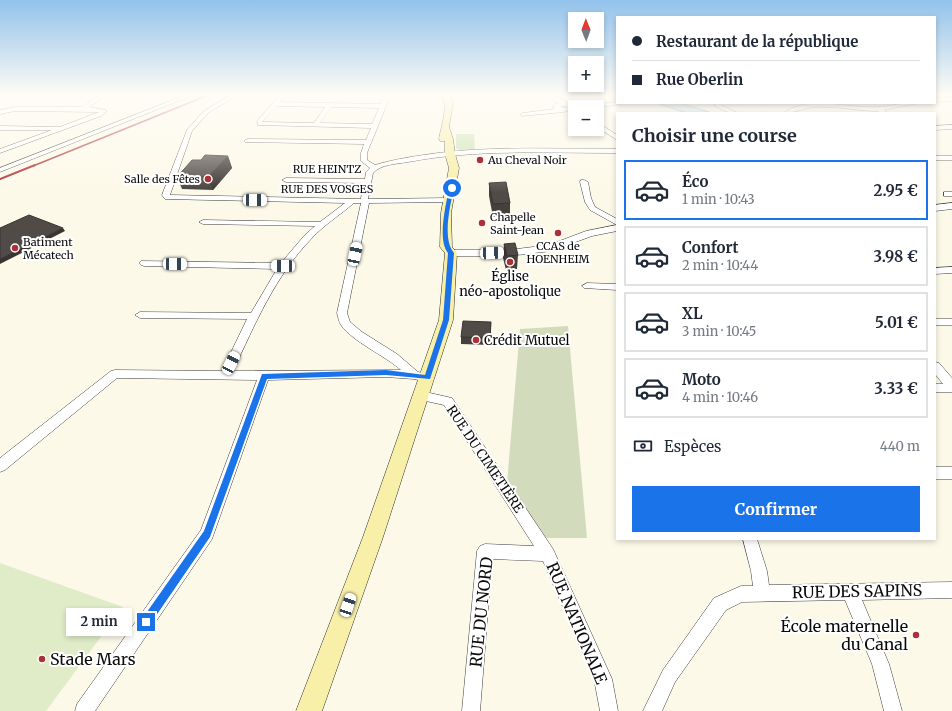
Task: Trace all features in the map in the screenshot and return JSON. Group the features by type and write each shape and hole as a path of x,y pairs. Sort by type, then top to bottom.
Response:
{"main road":[{"path":"310,711 373,537 421,396 421,376 446,320 451,253 457,247 453,209 450,200 454,165 447,154 443,137 446,127"}],"street":[{"path":"0,170 109,127"},
{"name":"RUE DES VOSGES","path":"192,127 189,130 166,195 168,197 352,201 450,200"},
{"path":"374,127 364,153 364,161 374,168"},
{"path":"936,128 949,127"},
{"path":"0,128 62,128"},
{"path":"0,151 62,128"},
{"path":"604,129 616,137"},
{"path":"247,141 368,142"},
{"path":"421,376 358,335 344,323 342,313 361,225 370,172 374,168 389,163 447,154 493,151 616,151"},
{"path":"936,158 952,158"},
{"name":"RUE HEINTZ","path":"286,180 368,181"},
{"path":"584,182 591,207 595,211 609,217 616,222"},
{"path":"225,376 267,290 283,266 308,237 352,201"},
{"path":"936,208 952,206"},
{"path":"203,222 316,223 322,225"},
{"path":"451,253 509,252 551,248 590,233 616,228"},
{"path":"144,263 283,266"},
{"path":"936,270 952,270"},
{"path":"587,286 616,287"},
{"path":"140,315 255,316"},
{"path":"936,322 952,322"},
{"path":"936,367 952,387"},
{"path":"0,466 116,374 264,376 386,373 421,376"},
{"path":"84,711 207,534 264,376"},
{"path":"936,388 952,387"},
{"name":"RUE DU CIMETIÈRE","path":"421,396 448,401 538,538"},
{"path":"936,473 952,473"},
{"name":"RUE NATIONALE","path":"538,538 548,554 603,679 608,711"},
{"path":"750,540 759,571 762,592"},
{"name":"RUE DU NORD","path":"471,711 484,551 548,554"},
{"name":"RUE DES SAPINS","path":"652,711 669,676 720,604 741,594 762,592 952,590"},
{"path":"848,591 882,665 889,689 893,711"}],"green space":[{"path":"456,134 474,134 475,150 460,150 456,148"},
{"path":"568,326 587,538 546,538 507,483 520,329"},
{"name":"Stade Mars","path":"0,563 123,607 46,711 0,711"}],"building":[{"path":"205,155 228,156 208,177 177,177 192,160 201,160"},
{"path":"506,182 510,203 493,204 489,183"},
{"name":"Batiment Mécatech","path":"29,215 63,228 0,259 0,228"},
{"path":"515,243 518,255 507,256 504,244"},
{"path":"463,321 491,322 490,338 461,337"}],"railway":[{"path":"33,166 129,127"},
{"path":"0,179 35,165"}],"place":[{"name":"Au Cheval Noir","path":"480,160"},
{"name":"Salle des Fêtes","path":"208,179"},
{"name":"Chapelle Saint-Jean","path":"482,223"},
{"name":"CCAS de HOENHEIM","path":"558,233"},
{"name":"Batiment Mécatech","path":"15,248"},
{"name":"Église néo-apostolique","path":"510,262"},
{"name":"Crédit Mutuel","path":"476,340"},
{"name":"École maternelle du Canal","path":"916,635"},
{"name":"Stade Mars","path":"42,659"}],"route":[{"path":"146,622 207,534 264,376 399,373 427,378 447,315 451,253 446,247 446,213 452,188"}]}
